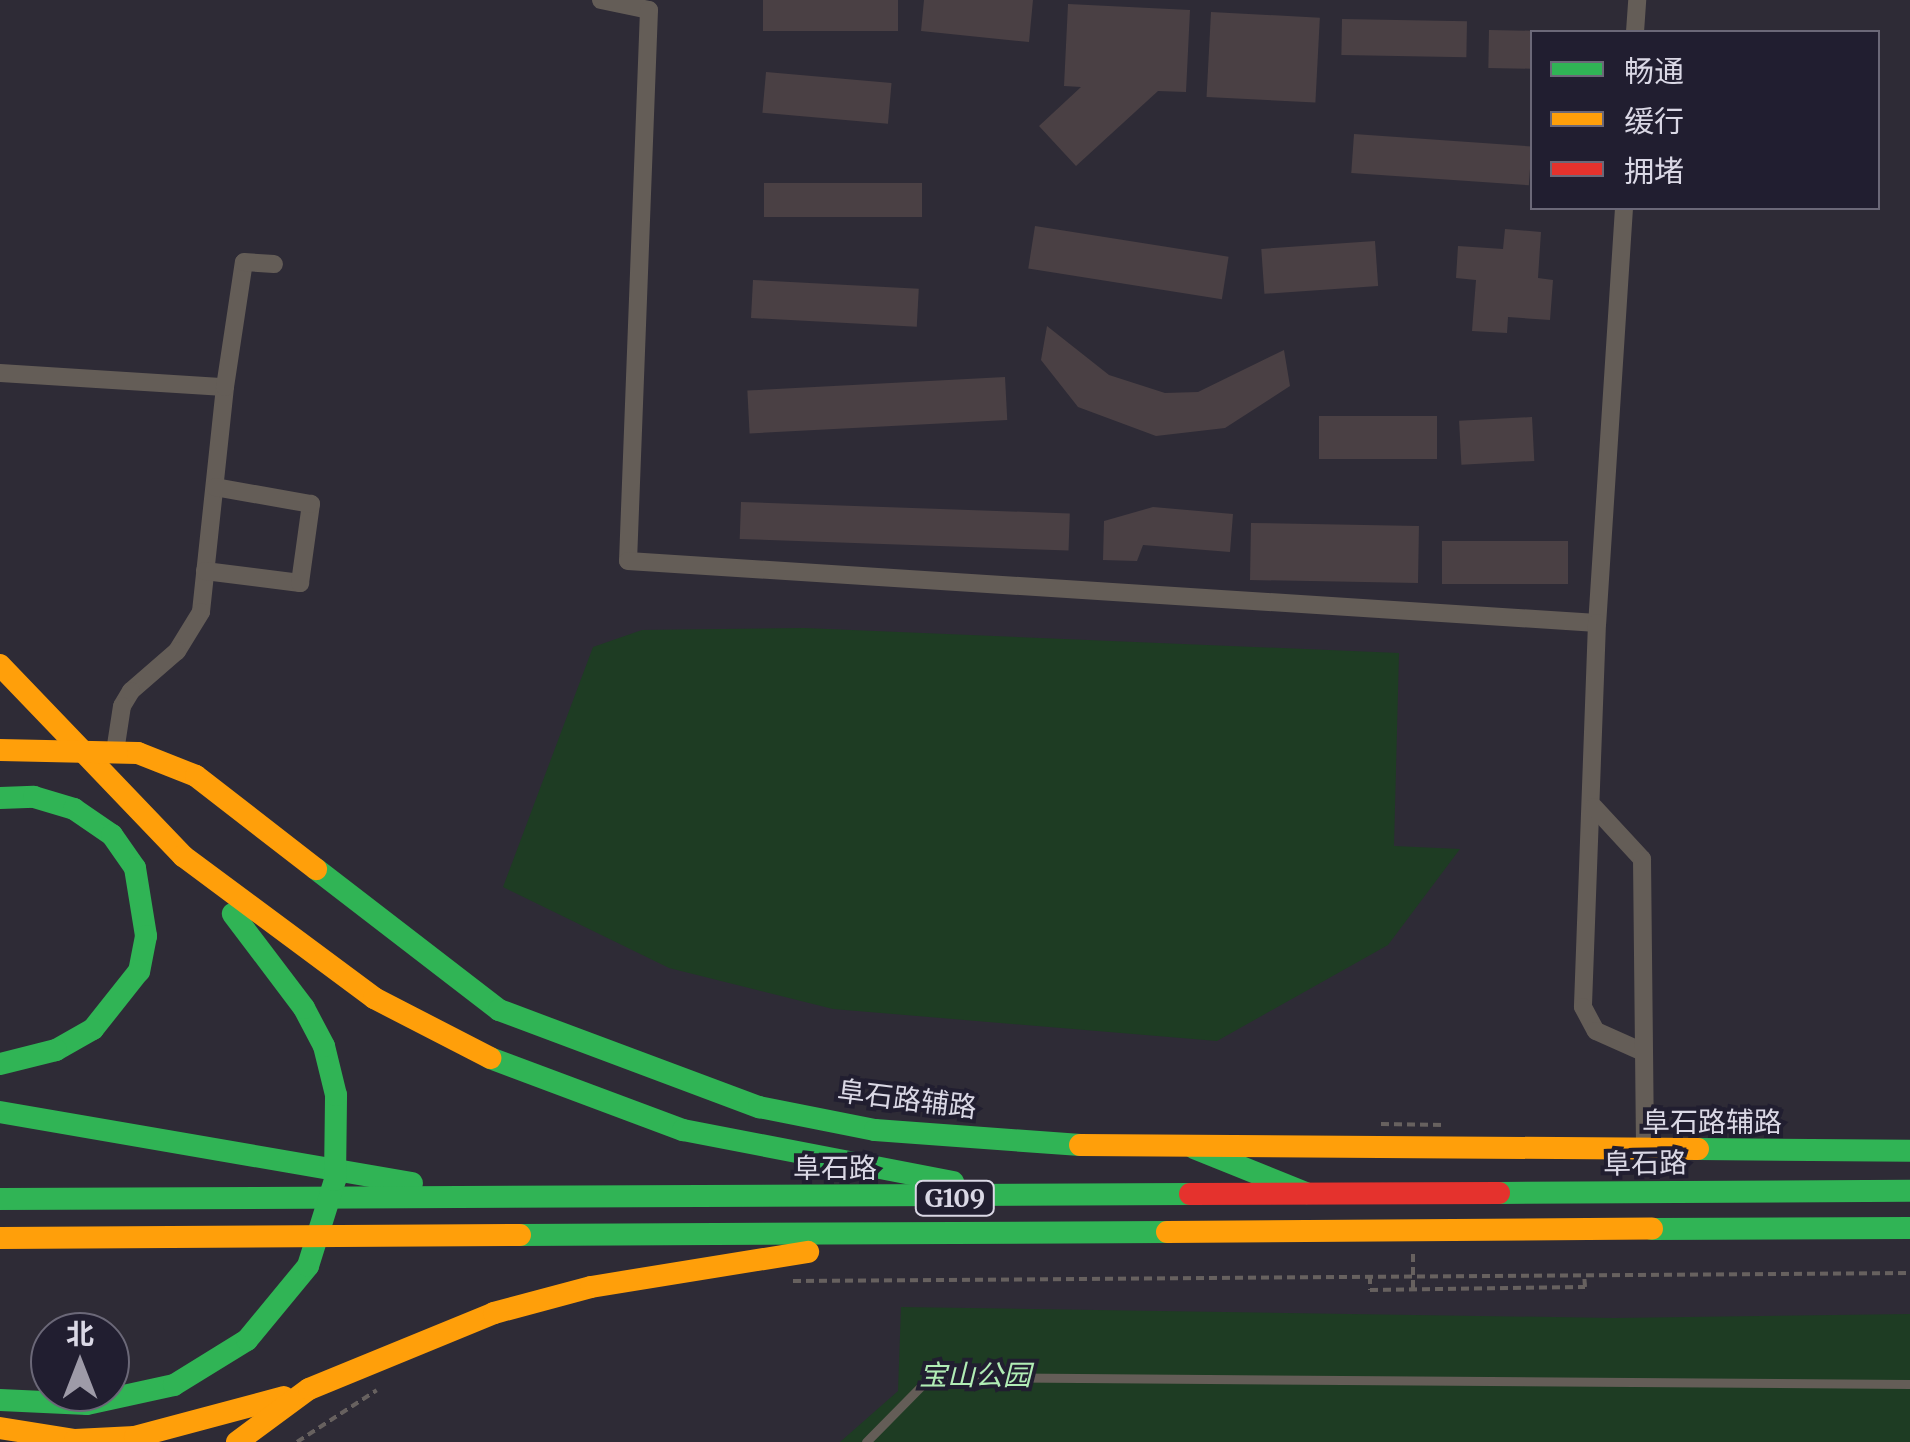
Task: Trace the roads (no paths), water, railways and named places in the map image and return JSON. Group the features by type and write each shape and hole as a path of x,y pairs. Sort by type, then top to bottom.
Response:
{"main road":[{"path":"0,665 183,856 272,960 324,1046 336,1095 335,1180 324,1228 289,1296 247,1340 174,1385 87,1404 0,1400"},
{"name":"阜石路辅路","path":"0,750 115,752 196,776 499,1010 759,1107 876,1130 1194,1148 1910,1151"},
{"path":"0,798 34,797 74,809 112,835 135,868 146,936 138,971 121,1001 94,1029 56,1050 0,1064"},
{"path":"183,856 374,998 529,1076 748,1146 1046,1198"},
{"path":"0,1112 144,1142 510,1198"},
{"path":"1194,1148 1315,1197"},
{"name":"阜石路","path":"0,1199 1315,1197 1910,1191"},
{"name":"G109","path":"0,1238 1910,1228"},
{"path":"1852,1229 1910,1237"},
{"path":"0,1428 75,1440 135,1437 309,1389 406,1344 591,1288 724,1262 970,1234"},
{"path":"237,1442 309,1389"}],"street":[{"path":"602,0 649,10 628,561 1598,623"},
{"path":"1635,30 1637,0"},
{"path":"1624,210 1598,623 1584,1007 1596,1031 1643,1052"},
{"path":"115,752 122,706 178,651 201,612 244,262 274,264"},
{"path":"0,373 226,387"},
{"path":"205,571 300,583 311,504 215,487"},
{"path":"1594,807 1642,859 1645,1152"}],"lane":[{"path":"866,1442 930,1377 1910,1384"}],"park label":[{"name":"宝山公园","path":"975,1375"}]}
